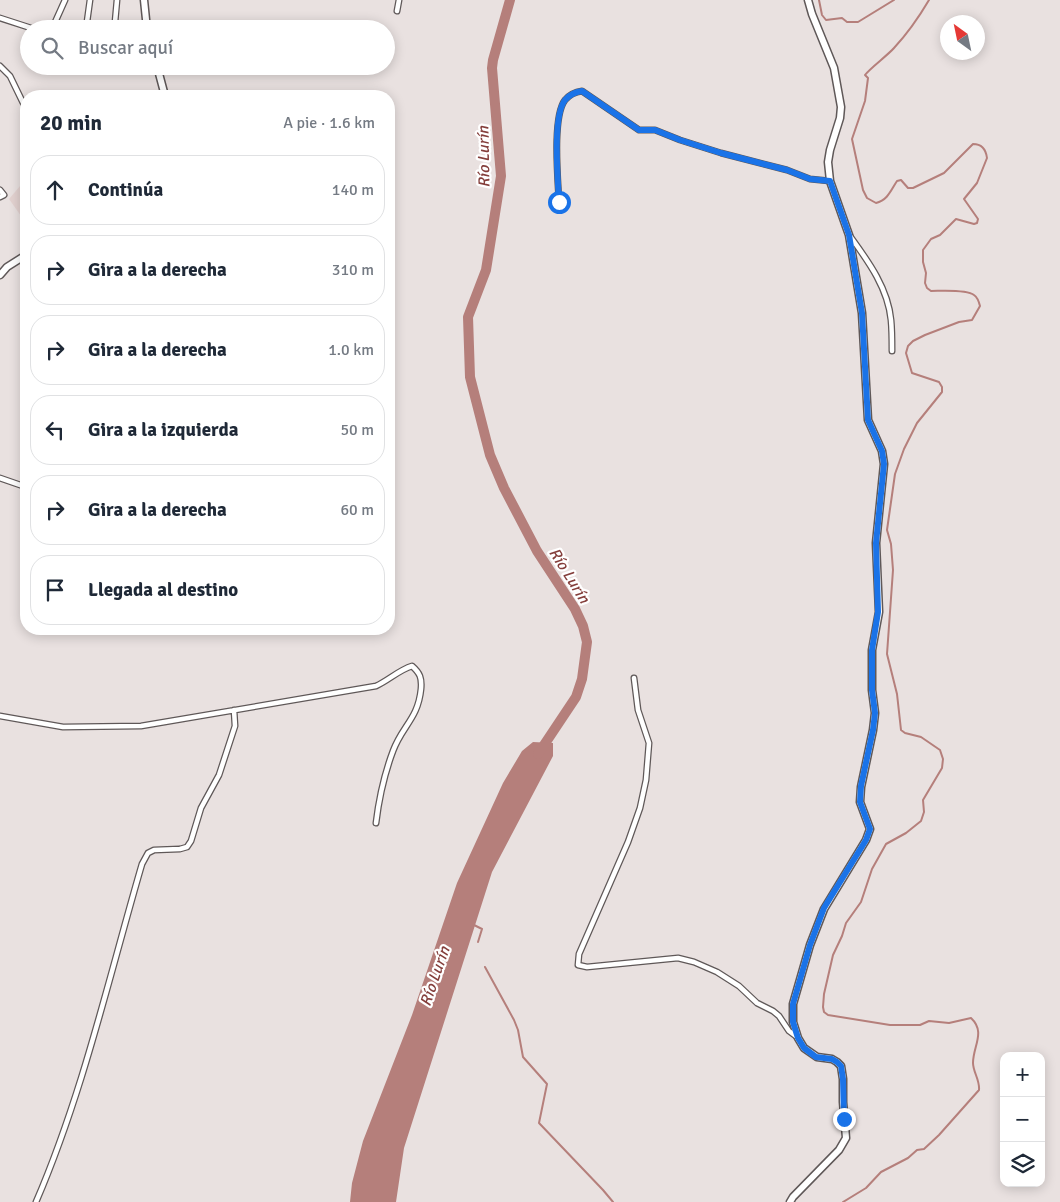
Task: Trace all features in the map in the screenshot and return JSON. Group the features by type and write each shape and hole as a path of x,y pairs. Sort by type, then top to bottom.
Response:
{"street":[{"path":"56,20 65,0"},
{"path":"87,20 90,0"},
{"path":"115,20 117,0"},
{"path":"144,0 146,20"},
{"path":"397,11 398,0"},
{"path":"790,1202 839,1150 846,1138 841,1066 832,1059 816,1057 804,1048 798,1038 793,1022 793,1004 810,945 824,908 866,840 870,829 860,802 861,786 875,713 872,690 872,650 878,612 876,543 884,464 882,451 868,420 862,313 849,235 830,181 829,156 840,118 841,107 834,68 808,0"},
{"path":"0,18 20,24"},
{"path":"0,66 10,76 20,97"},
{"path":"159,75 163,90"},
{"path":"559,202 557,160 560,113 564,101 573,92 582,91 639,130 655,130 721,153 787,170 810,179 830,181"},
{"path":"0,190 4,195 0,197"},
{"path":"849,235 870,264 887,297 891,319 892,351"},
{"path":"0,275 7,267 20,259"},
{"path":"0,478 20,485"},
{"path":"0,716 63,727 141,726 376,686 391,679 403,669 412,666 422,678 419,706 393,750 384,777 376,823"},
{"path":"634,678 638,710 649,743 646,780 640,808 628,842 579,954 578,965 587,967 678,958 694,962 717,972 739,986 758,1003 779,1016 789,1031 798,1038"},
{"path":"36,1202 53,1163 71,1112 142,864 148,853 154,850 180,849 187,847 191,841 201,808 219,775 234,726 234,710"}],"shaded area":[{"path":"20,186 20,215 9,199"}],"water":[{"path":"533,742 553,743 553,756 492,872 404,1148 396,1202 350,1202 352,1183 363,1141 412,1015 457,883 503,783 522,751"}],"waterway":[{"name":"Río Lurín","path":"510,0 492,68 501,176 486,270 468,317 470,377 490,455 504,488 537,551 575,609 583,626 587,642 582,679 576,697 538,754"},
{"path":"819,0 822,15 826,20 842,18 847,22 858,22 894,0"},
{"path":"843,1202 866,1188 881,1172 908,1158 917,1150 924,1149 979,1090 973,1063 978,1029 971,1018 949,1023 929,1021 920,1025 890,1025 828,1015 824,1012 823,1007 833,955 846,923 861,902 872,869 886,844 906,833 921,821 924,812 923,800 942,768 943,759 940,750 921,737 905,733 901,730 897,694 887,654 893,570 891,544 887,530 895,474 904,449 917,423 942,392 939,382 912,373 906,353 908,346 925,335 959,322 972,320 980,306 976,297 970,293 931,291 927,288 923,250 931,239 940,235 956,219 974,224 977,223 978,219 964,199 977,183 987,158 983,148 973,144 944,173 913,188 908,188 901,180 897,181 886,197 876,203 867,198 863,190 852,139 865,101 868,78 865,75 899,43 929,0"},
{"path":"474,925 482,929 478,942"},
{"path":"485,967 514,1020 518,1030 523,1057 547,1084 539,1123 613,1202"}],"route":[{"path":"559,202 557,160 560,113 564,101 573,92 582,91 639,130 655,130 721,153 757,161 810,179 830,181 849,235 862,313 868,420 882,451 884,464 876,543 878,612 872,650 872,690 875,713 861,786 860,802 868,819 870,829 866,840 824,908 796,988 793,1004 793,1022 798,1038 804,1048 816,1057 832,1059 841,1066 843,1072 842,1102 844,1119"}]}
